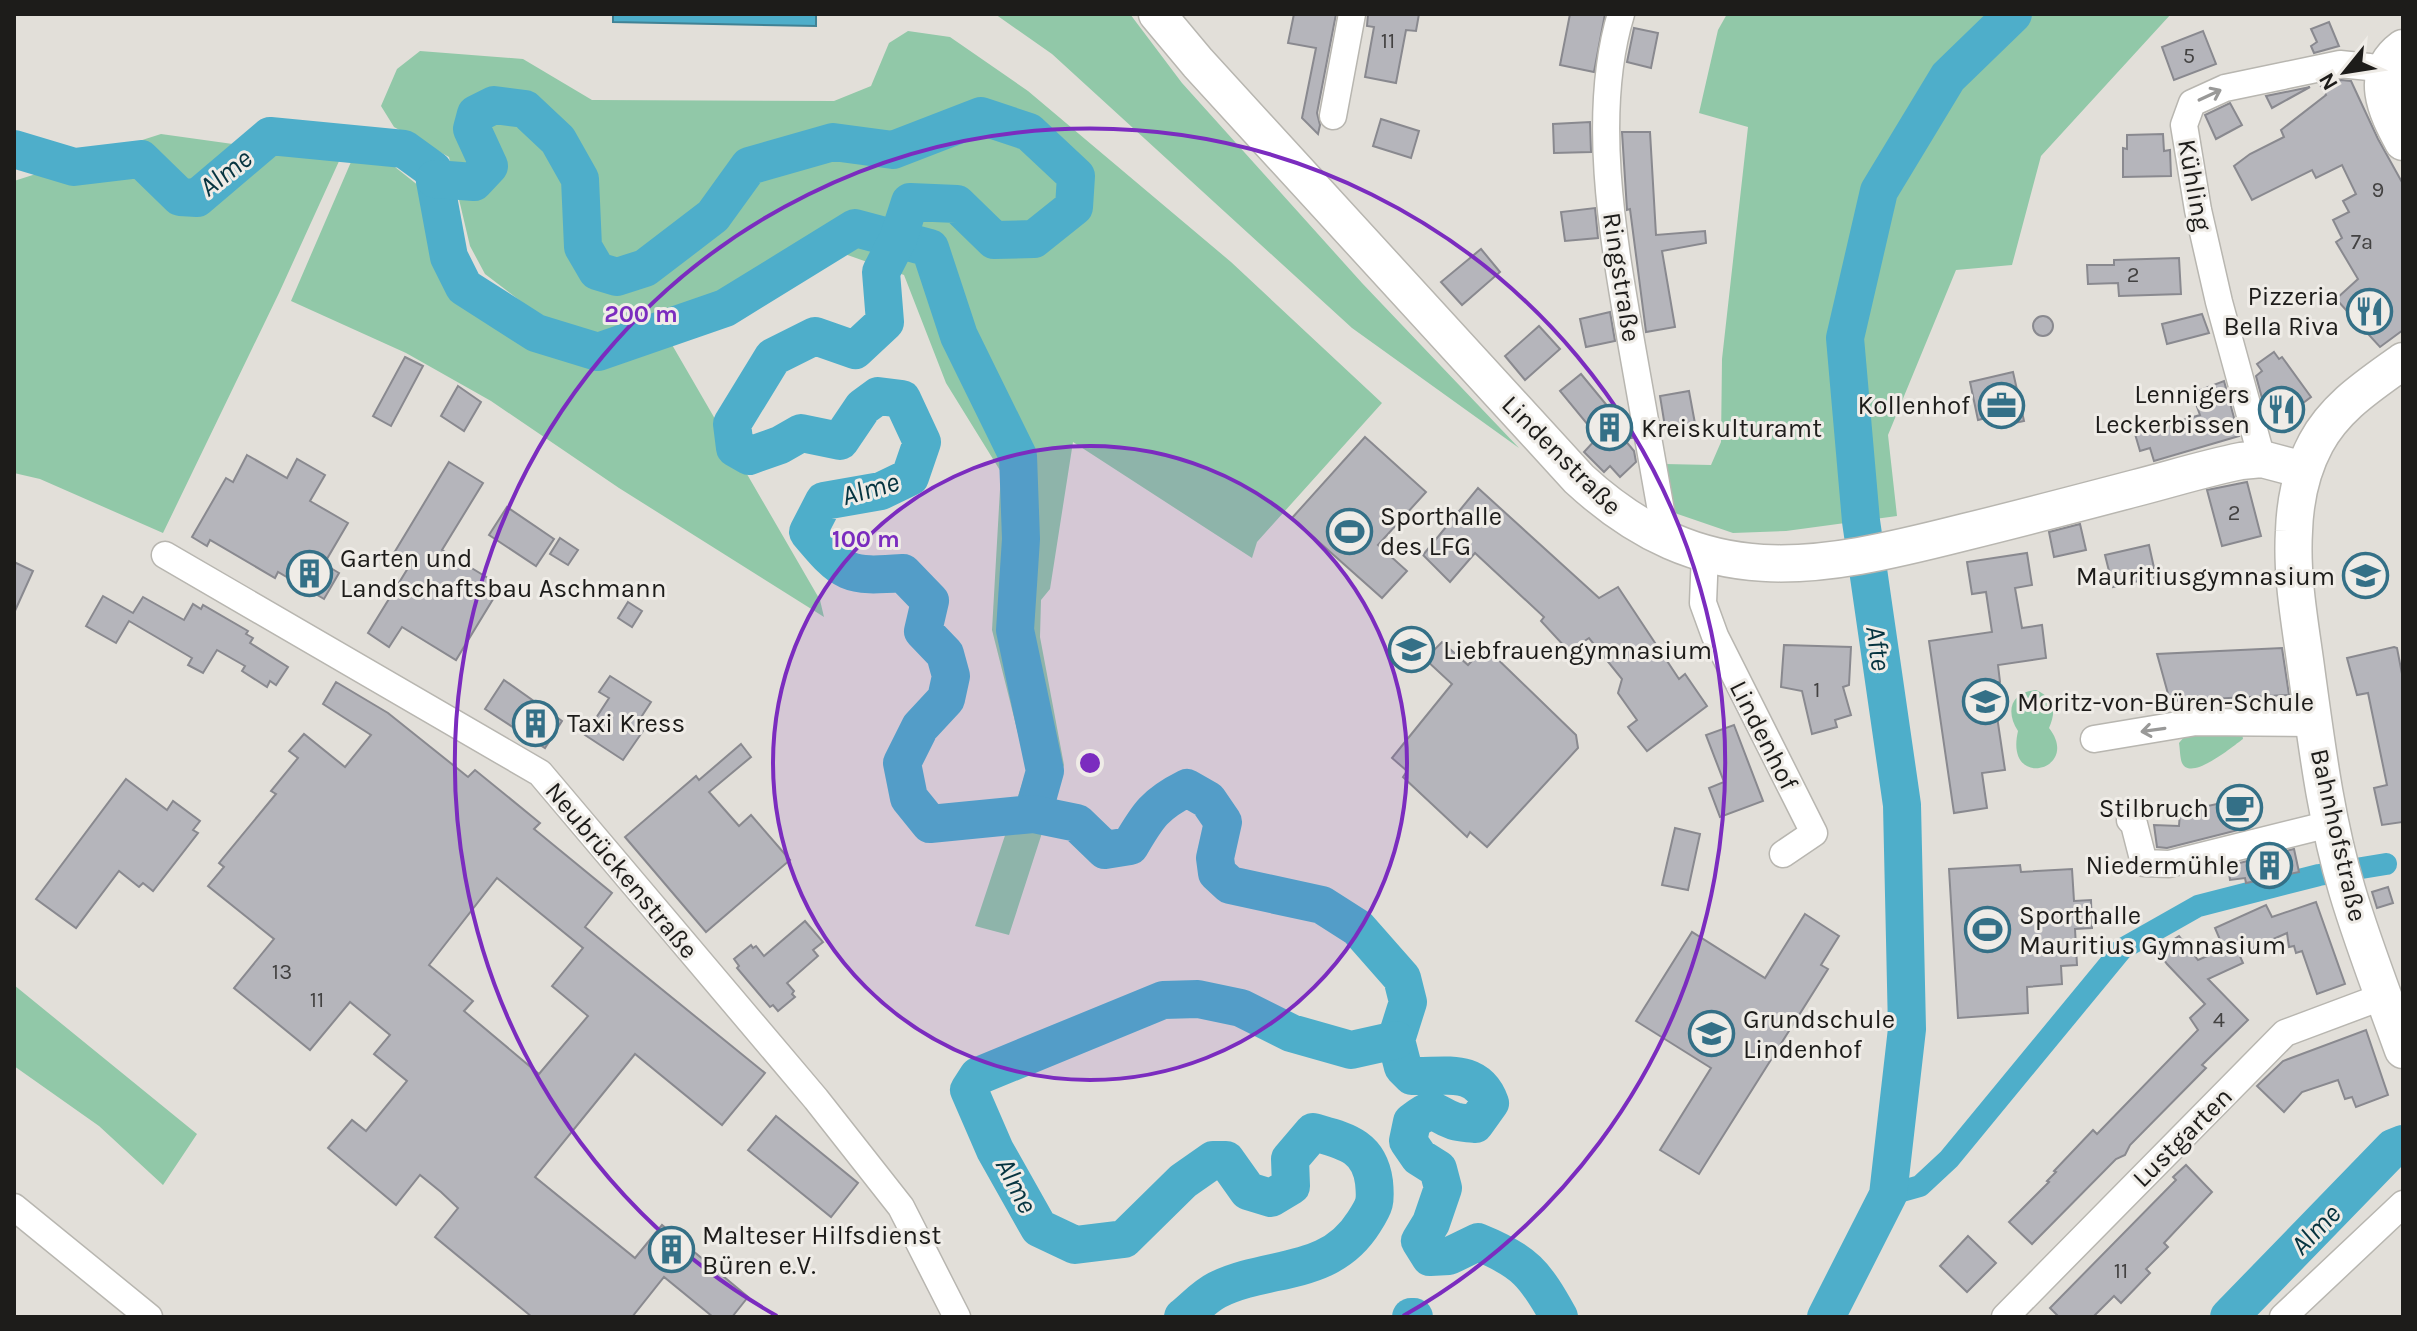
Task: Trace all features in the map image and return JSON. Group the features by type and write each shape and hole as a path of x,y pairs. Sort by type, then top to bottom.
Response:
{"main road":[{"name":"Lindenstraße","path":"1157,14 1198,63 1579,479 1603,502 1633,523 1666,539 1705,553 1746,562 1787,565 1819,563 1901,548 2218,465 2262,459 2304,470"},
{"path":"2393,61 2385,103 2403,142"},
{"name":"Bahnhofstraße","path":"2403,361 2339,409 2315,444 2304,470 2294,530 2294,567 2314,723 2338,856 2403,1050"}],"street":[{"path":"1333,116 1352,14"},
{"name":"Ringstraße","path":"1621,14 1614,38 1608,104 1611,222 1666,539"},
{"name":"Kühling","path":"2262,459 2219,302 2198,210 2184,125 2192,103 2225,88 2340,64 2369,67 2393,61"},
{"name":"Lindenhof","path":"1705,553 1703,603 1715,636 1814,833 1783,854"},
{"name":"Neubrückenstraße","path":"165,555 540,773 816,1099 901,1207 957,1317"},
{"path":"2094,739 2196,722 2314,723"},
{"path":"2130,820 2134,824 2144,863 2338,856"},
{"name":"Lustgarten","path":"2005,1317 2285,1033 2384,996"},
{"path":"2283,1317 2403,1204"},
{"path":"14,1207 149,1317"}],"green space":[{"path":"995,14 1130,14 1182,83 1362,283 1519,448 1352,328 1052,54"},
{"path":"1727,14 2171,14 2041,156 2012,265 1956,270 1888,435 1897,516 1786,531 1733,533 1663,509 1665,464 1711,465 1721,442 1722,359 1748,127 1699,113 1718,30"},
{"path":"908,31 950,37 1028,91 1231,262 1382,403 1257,542 1252,558 1073,442 1050,589 1041,600 1040,637 1064,765 1009,935 975,926 1027,769 992,630 1001,472 946,383 904,275 839,252 730,319 671,343 820,600 824,617 619,488 491,401 406,353 291,301 354,155 395,167 419,186 437,264 451,296 534,347 600,363 670,343 658,312 602,334 540,316 485,274 470,246 449,157 394,127 381,106 397,69 420,51 523,59 592,100 834,101 871,86 889,43"},
{"path":"161,134 340,159 163,533 40,479 14,473 14,181"},
{"path":"2036,690 2047,697 2052,705 2053,716 2049,728 2057,743 2056,755 2041,768 2022,762 2017,750 2018,731 2011,710 2021,694"},
{"path":"2190,730 2242,733 2243,739 2203,766 2187,768 2181,761 2179,743"},
{"path":"14,985 197,1134 163,1185 99,1126 14,1066"}],"water":[{"path":"613,14 816,14 816,26 613,22"}],"building":[{"path":"1294,14 1336,14 1317,113 1320,125 1318,134 1302,118 1316,48 1288,43"},
{"path":"1368,14 1419,14 1416,31 1406,30 1396,83 1365,77 1374,27 1367,26"},
{"path":"1570,14 1605,14 1594,72 1560,65"},
{"path":"2329,22 2339,46 2314,53 2311,46 2317,42 2311,29"},
{"path":"1634,28 1658,33 1651,68 1627,62"},
{"path":"2203,31 2216,64 2174,80 2162,47"},
{"path":"2351,81 2403,184 2403,330 2380,347 2336,299 2358,279 2336,242 2342,238 2333,220 2349,212 2343,201 2356,194 2342,165 2316,178 2312,170 2252,200 2234,166 2284,137 2281,130 2326,95 2320,85"},
{"path":"2310,87 2272,108 2266,96"},
{"path":"2230,103 2242,125 2216,139 2205,115"},
{"path":"1381,119 1419,131 1411,158 1373,146"},
{"path":"1590,122 1591,152 1554,153 1553,124"},
{"path":"1622,132 1650,132 1656,235 1705,231 1706,243 1662,251 1675,327 1646,332 1630,209 1627,210"},
{"path":"2163,134 2164,151 2170,150 2171,176 2123,177 2123,148 2127,149 2127,135"},
{"path":"1595,208 1598,238 1565,241 1561,212"},
{"path":"1481,249 1500,272 1462,305 1441,282"},
{"path":"2179,258 2181,294 2119,296 2118,283 2088,284 2087,265 2114,265 2114,260"},
{"path":"1610,312 1615,341 1586,347 1580,319"},
{"path":"2202,314 2209,333 2167,344 2162,324"},
{"path":"2043,316 2050,319 2053,326 2050,333 2043,336 2036,333 2033,326 2036,319"},
{"path":"1539,326 1560,349 1525,380 1505,356"},
{"path":"2274,352 2279,359 2282,357 2311,397 2275,424 2265,409 2256,376 2262,371 2257,364"},
{"path":"405,357 423,366 391,426 373,416"},
{"path":"2013,372 2024,421 2000,426 1998,415 1978,420 1970,382"},
{"name":"Kreiskulturamt","path":"1581,374 1630,430 1632,438 1624,439 1634,451 1636,462 1620,477 1610,466 1604,472 1584,452 1598,437 1560,391"},
{"path":"2224,381 2239,436 2154,461 2150,448 2140,451 2135,434 2200,415 2192,393"},
{"path":"458,386 481,402 464,431 441,416"},
{"path":"1689,391 1696,429 1666,433 1660,396"},
{"name":"Sporthalle des LFG","path":"1365,437 1426,492 1378,545 1407,571 1382,598 1292,518"},
{"path":"247,455 287,478 297,459 325,475 310,501 348,523 324,564 339,573 324,599 278,572 275,578 210,540 207,546 192,537 226,478 233,482"},
{"path":"449,462 483,483 442,550 501,586 456,660 402,627 389,647 368,633 408,568 391,558"},
{"path":"2247,482 2261,536 2222,546 2207,490"},
{"path":"1478,488 1599,598 1618,587 1679,679 1685,674 1707,706 1647,751 1628,727 1637,720 1618,693 1622,679 1589,638 1574,648 1566,648 1541,621 1544,617 1475,553 1450,582 1423,555"},
{"path":"507,507 554,539 536,566 489,535"},
{"path":"2080,524 2086,550 2054,557 2049,532"},
{"path":"560,538 578,550 568,565 550,554"},
{"path":"2149,545 2156,577 2113,587 2105,555"},
{"path":"2027,553 2032,585 2015,588 2022,628 2042,625 2046,658 1998,665 2000,682 1992,683 2005,770 1982,773 1987,808 1954,813 1929,641 1992,632 1986,592 1972,594 1967,562"},
{"path":"14,562 33,571 14,613"},
{"path":"103,596 133,613 143,597 184,620 193,604 201,609 203,605 248,631 246,634 253,638 250,643 288,667 276,685 270,681 267,687 242,671 245,666 217,650 203,673 188,665 192,658 129,621 116,643 86,626"},
{"path":"628,602 642,611 632,627 618,618"},
{"path":"1442,642 1468,665 1485,647 1576,735 1578,748 1487,847 1470,832 1467,837 1403,777 1407,771 1392,758 1452,684 1425,659"},
{"path":"1784,645 1851,647 1849,685 1843,687 1851,715 1835,720 1837,727 1812,734 1802,691 1781,687"},
{"path":"2282,648 2289,695 2170,701 2157,654"},
{"path":"2397,648 2403,679 2403,822 2382,825 2374,788 2387,785 2368,693 2357,695 2347,658"},
{"path":"610,676 651,702 636,725 643,731 623,760 585,735 609,698 599,692"},
{"path":"504,680 562,721 545,748 485,709"},
{"path":"336,682 388,713 468,777 475,770 540,823 534,829 612,893 585,927 765,1073 722,1125 635,1054 535,1177 635,1258 662,1225 748,1297 732,1317 713,1317 664,1277 632,1317 532,1317 435,1237 458,1208 441,1192 420,1175 396,1205 328,1148 352,1120 366,1131 407,1081 374,1054 390,1035 350,1002 310,1050 234,988 274,939 208,886 224,867 219,863 276,794 271,791 298,758 289,751 304,734 345,767 371,735 323,704","holes":["497,878 583,948 552,986 588,1016 539,1074 464,1011 473,1001 429,965"]},
{"path":"1734,725 1763,801 1720,817 1709,788 1724,782 1706,735"},
{"path":"741,744 751,757 709,792 739,826 751,815 790,860 706,932 625,837 696,776 699,780"},
{"path":"126,779 167,810 173,801 200,821 193,830 198,833 153,891 143,883 139,887 119,871 76,928 36,899"},
{"path":"2249,797 2250,827 2167,848 2157,847 2154,825 2179,826 2180,812"},
{"path":"1675,828 1700,834 1688,890 1662,885"},
{"name":"Niedermühle","path":"2294,849 2299,872 2246,883 2245,878 2230,880 2228,866"},
{"name":"Sporthalle Mauritius Gymnasium","path":"2020,865 2021,872 2072,869 2074,901 2091,900 2092,928 2075,929 2077,965 2061,966 2062,984 2027,987 2028,1013 1958,1018 1949,869"},
{"path":"2388,887 2393,903 2377,908 2372,892"},
{"path":"2316,902 2345,984 2317,994 2302,951 2296,953 2294,946 2289,947 2287,933 2239,954 2243,963 2208,979 2248,1020 2202,1065 2206,1068 2130,1145 2125,1155 2116,1159 2032,1244 2009,1222 2049,1182 2054,1171 2093,1130 2097,1134 2198,1030 2190,1018 2205,1004 2157,950 2179,936 2198,960 2224,949 2215,928 2266,905 2272,917"},
{"name":"Grundschule Lindenhof","path":"1805,914 1839,936 1821,965 1828,969 1699,1174 1660,1150 1711,1068 1636,1021 1692,932 1765,978"},
{"path":"805,921 823,942 813,950 818,956 787,983 795,997 778,1011 773,1005 770,1007 737,968 739,966 734,959 751,945 753,948 756,946 764,956"},
{"path":"2366,1030 2388,1095 2356,1107 2352,1097 2345,1099 2338,1080 2302,1092 2284,1112 2257,1086 2283,1061"},
{"path":"776,1116 858,1183 831,1217 748,1150"},
{"path":"2186,1165 2212,1192 2164,1243 2168,1247 2146,1269 2150,1273 2121,1303 2114,1296 2093,1317 2059,1317 2050,1308 2176,1180 2173,1177"},
{"path":"1968,1236 1996,1263 1967,1292 1940,1266"}],"waterway":[{"name":"Afte","path":"1826,1317 1888,1195 1907,1029 1902,805 1861,521 1845,338 1879,191 1948,77 2013,14"},
{"name":"Alme","path":"435,179 474,182 489,166 472,129 476,114 494,105 525,109 558,140 580,179 583,247 597,271 617,277 645,268 713,216 749,166 833,142 893,150 981,116 1029,132 1076,176 1074,207 1034,239 994,240 957,204 910,202 898,239 881,272 885,322 855,350 815,336 773,357 732,424 735,448 749,456 780,445 801,433 840,441 863,407 878,396 902,399 922,442 910,477 881,491 824,501 808,532 839,565 858,573 903,573 930,601 923,631 945,654 951,676 946,699 920,727 902,763 909,798 930,824 1033,814 1077,823 1105,850 1130,846 1153,811 1187,788 1208,800 1223,822 1215,858 1217,873 1230,885 1322,905 1358,928 1402,978 1408,1002 1396,1040 1403,1067 1412,1076 1448,1075 1468,1079 1477,1084 1490,1103 1475,1124 1454,1121 1433,1111 1412,1122 1408,1141 1419,1157 1438,1169 1443,1188 1431,1223 1420,1241 1430,1257 1449,1256 1478,1242 1494,1249 1527,1270 1559,1317"},
{"name":"Alme","path":"14,149 74,167 141,159 180,197 197,198 270,136 404,149 433,170 449,257 464,287 536,333 598,352 725,308 855,228 930,248 959,336 1018,456 1021,539 1015,630 1045,771 1033,814"},
{"path":"1888,1195 1920,1186 1949,1159 2122,949 2198,906 2319,875 2386,864"},
{"name":"Alme","path":"1183,1317 1217,1290 1316,1261 1334,1253 1350,1240 1368,1216 1375,1199 1371,1170 1361,1152 1345,1142 1313,1132 1290,1159 1291,1186 1271,1198 1248,1191 1226,1160 1213,1160 1183,1181 1124,1239 1075,1245 1039,1228 995,1150 969,1090 978,1076 1163,1000 1198,999 1241,1008 1291,1033 1351,1050 1396,1040"},
{"name":"Alme","path":"2229,1317 2393,1148 2403,1144"}],"place":[{"name":"Pizzeria Bella Riva","path":"2370,311"},
{"name":"Kollenhof","path":"2001,405"},
{"name":"Lennigers Leckerbissen","path":"2281,409"},
{"name":"Kreiskulturamt","path":"1610,428"},
{"name":"Sporthalle des LFG","path":"1349,531"},
{"name":"Garten und Landschaftsbau Aschmann","path":"309,573"},
{"name":"Mauritiusgymnasium","path":"2366,576"},
{"name":"Liebfrauengymnasium","path":"1412,650"},
{"name":"Moritz-von-Büren-Schule","path":"1986,702"},
{"name":"Taxi Kress","path":"536,723"},
{"name":"Stilbruch","path":"2240,808"},
{"name":"Niedermühle","path":"2270,865"},
{"name":"Sporthalle Mauritius Gymnasium","path":"1988,930"},
{"name":"Grundschule Lindenhof","path":"1712,1034"},
{"name":"Malteser Hilfsdienst Büren e.V.","path":"671,1250"}]}
